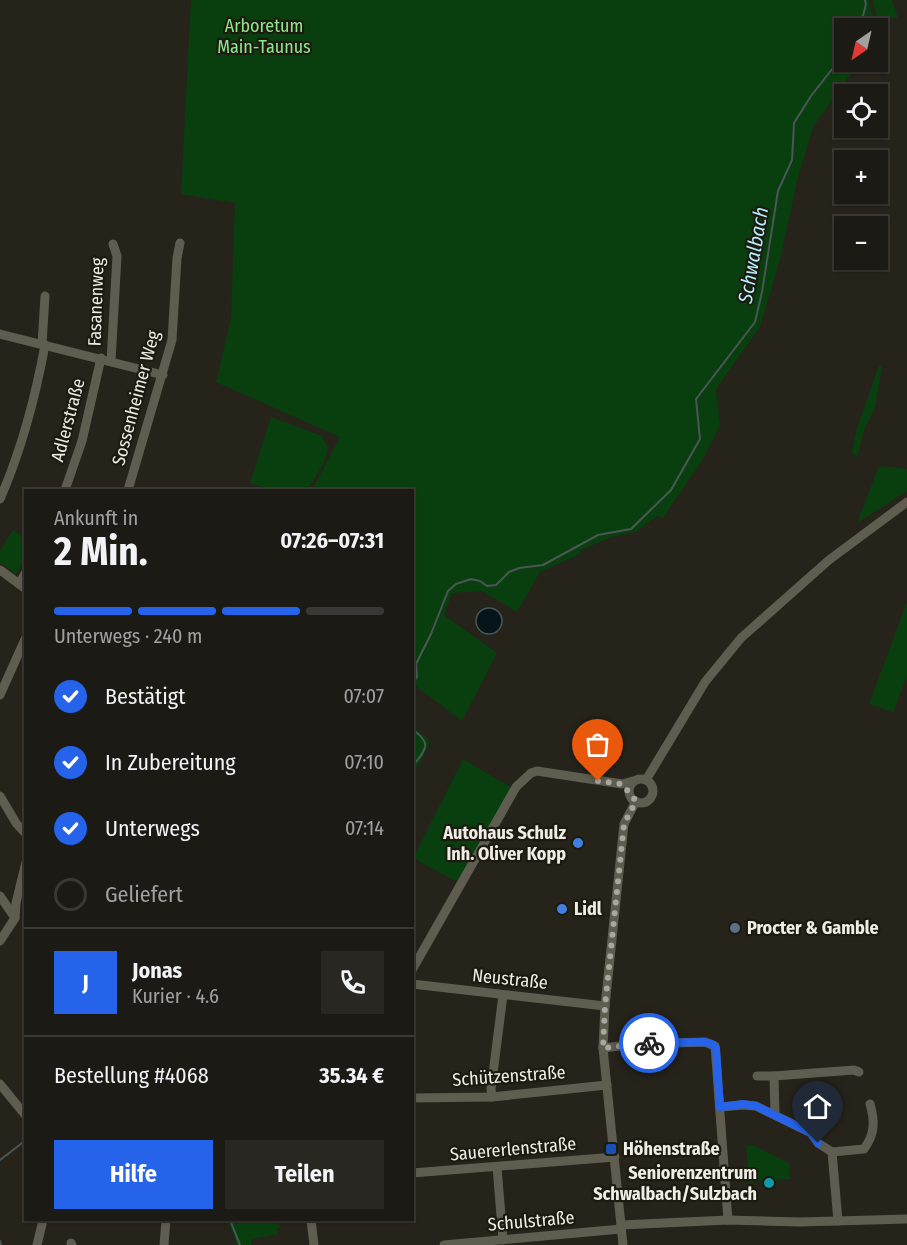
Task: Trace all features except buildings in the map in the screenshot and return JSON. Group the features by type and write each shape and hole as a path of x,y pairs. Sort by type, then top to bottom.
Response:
{"street":[{"name":"Sossenheimer Weg","path":"128,489 172,340 180,243"},
{"name":"Fasanenweg","path":"106,360 117,256 113,244"},
{"path":"0,499 14,468 31,413 43,345 45,296"},
{"name":"Fasanenweg","path":"0,334 163,375"},
{"name":"Adlerstraße","path":"65,489 106,360"},
{"path":"646,780 710,674 741,638 829,560 907,502"},
{"path":"1,574 22,587"},
{"path":"0,695 24,641"},
{"path":"414,966 516,787 526,778 537,771 628,785 639,779 646,780 652,787 652,795 646,801 636,801 631,797 628,785"},
{"path":"0,796 24,832"},
{"path":"623,1245 603,1048 605,1006 624,824 636,801"},
{"path":"0,941 15,918 24,870"},
{"path":"0,896 15,918"},
{"path":"15,918 24,916"},
{"name":"Neustraße","path":"414,984 605,1006"},
{"path":"492,1097 491,1089 503,996"},
{"path":"603,1048 672,1042 705,1042 716,1048 728,1220"},
{"path":"757,1076 854,1070 859,1072"},
{"path":"774,1076 775,1115"},
{"path":"0,1084 24,1114"},
{"name":"Schützenstraße","path":"414,1098 492,1097 607,1085"},
{"path":"720,1107 751,1105 811,1133 818,1143 832,1152 864,1149 874,1129 870,1104"},
{"path":"832,1152 838,1221"},
{"name":"Sauererlenstraße","path":"414,1173 615,1157"},
{"path":"497,1167 503,1240"},
{"name":"Schulstraße","path":"444,1245 621,1227 728,1220 907,1219"},
{"path":"37,1245 43,1221"},
{"path":"164,1245 166,1221"},
{"path":"311,1221 314,1245"}],"green space":[{"name":"Arboretum Main-Taunus","path":"191,0 869,0 873,18 834,18 834,72 852,72 843,84 834,84 834,97 813,127 797,181 781,256 760,327 716,389 720,425 703,459 663,518 657,516 636,532 612,537 581,550 580,554 540,572 517,612 482,591 452,593 444,615 497,653 462,721 417,686 414,691 414,489 313,489 340,437 216,382 231,318 235,203 181,194"},
{"path":"873,0 892,0 898,18 877,18"},
{"path":"879,365 882,366 875,408 865,427 857,457 852,453 856,431"},
{"path":"271,417 322,436 328,448 324,463 308,489 269,489 250,483"},
{"path":"879,466 907,469 907,491 857,523"},
{"path":"13,530 24,537 24,562 16,574 0,563 0,550"},
{"path":"907,602 907,677 893,712 869,704"},
{"path":"414,728 428,739 429,745 414,773"},
{"path":"463,759 512,788 459,883 414,859"},
{"path":"753,1145 789,1163 790,1179 749,1184 746,1146"},
{"path":"227,1221 278,1221 280,1228 277,1228 278,1234 251,1239 251,1245 236,1245 233,1232"}],"shaded area":[{"path":"489,608 498,612 502,621 498,630 489,634 480,630 476,621 480,612"}],"waterway":[{"name":"Schwalbach","path":"862,18 865,0"},
{"name":"Schwalbach","path":"414,681 417,677 416,664 448,591 456,584 471,579 487,586 496,585 509,572 519,568 543,565 598,535 631,529 671,490 700,439 696,399 755,322 778,191 792,160 794,123 834,67"},
{"name":"Schwalbach","path":"414,730 425,743 424,751 414,765"},
{"path":"0,1160 24,1142"},
{"path":"230,1221 240,1245"},
{"path":"0,1241 1,1245"}],"way so far":[{"path":"598,781 622,784 636,801 624,824 605,1006 603,1048 649,1043"}],"place":[{"name":"Autohaus Schulz Inh. Oliver Kopp","path":"578,843"},
{"name":"Lidl","path":"562,909"},
{"name":"Procter & Gamble","path":"735,928"},
{"name":"Höhenstraße","path":"611,1149"},
{"name":"Seniorenzentrum Schwalbach/Sulzbach","path":"769,1183"}],"route":[{"path":"649,1043 705,1042 712,1044 716,1048 720,1107 743,1104 756,1106 801,1127 811,1133 818,1143"}]}
